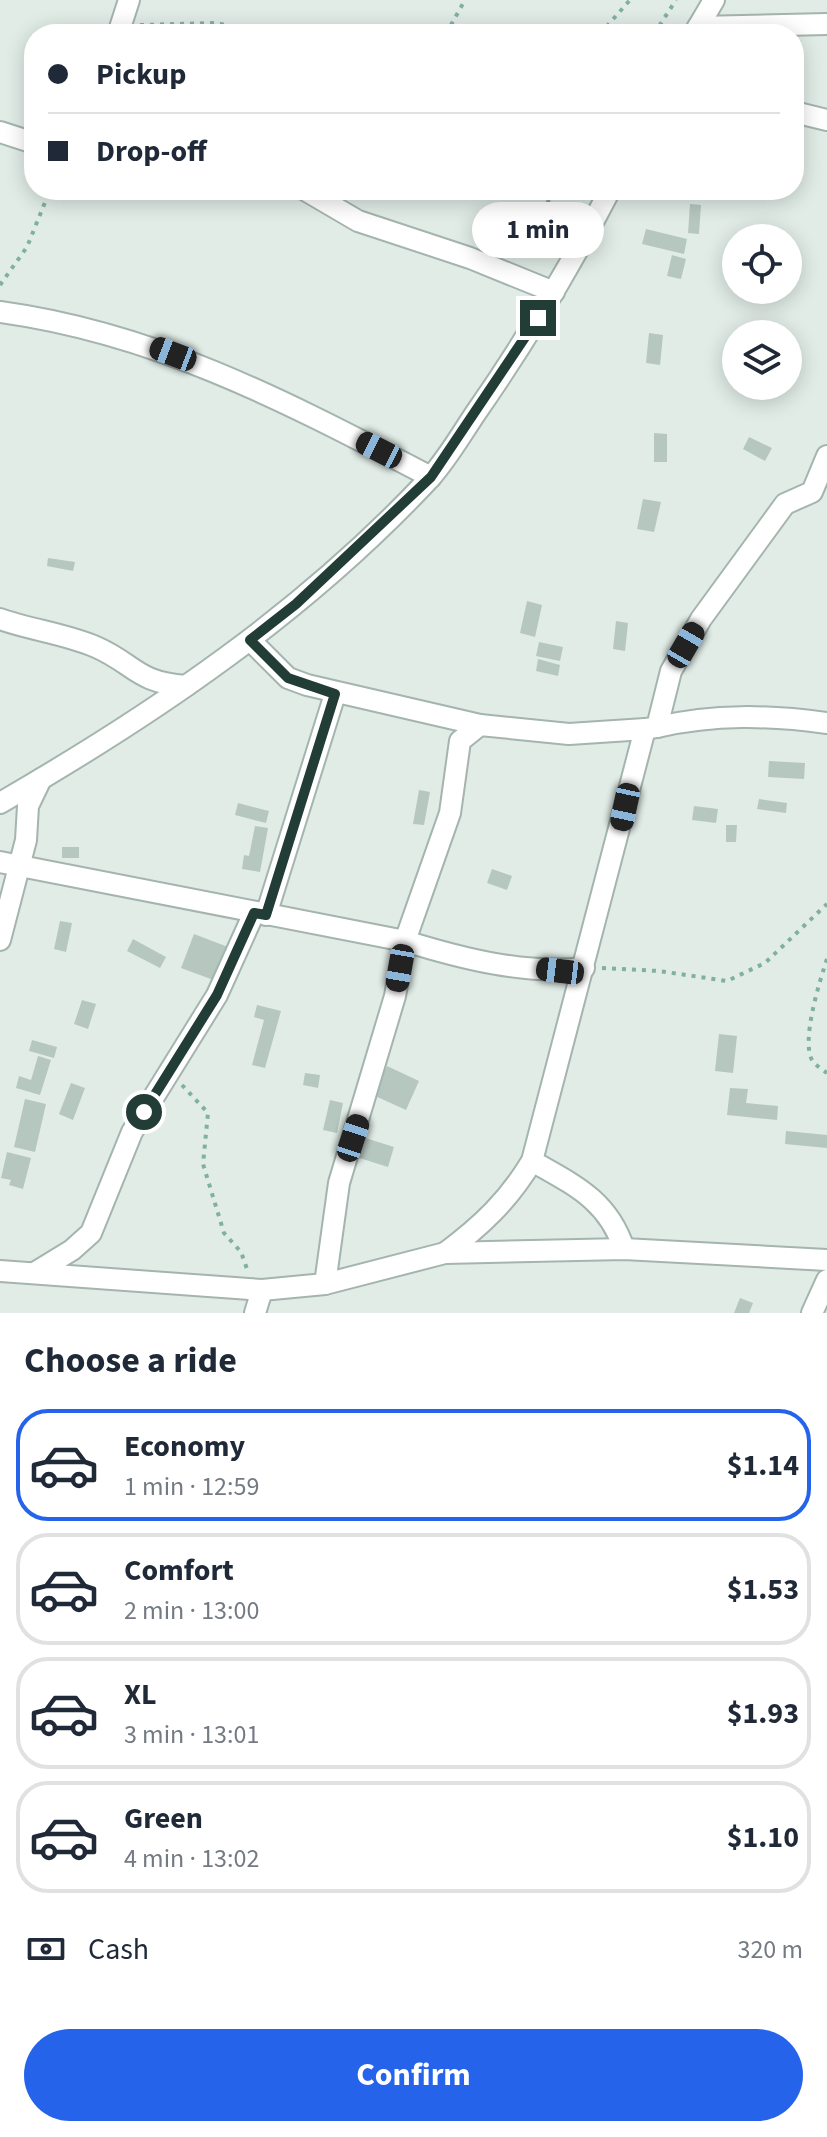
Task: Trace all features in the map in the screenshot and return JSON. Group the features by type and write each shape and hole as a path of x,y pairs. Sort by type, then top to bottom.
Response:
{"street":[{"path":"121,24 129,0"},
{"path":"700,24 714,0"},
{"path":"804,25 827,24"},
{"path":"804,114 827,120"},
{"path":"0,132 24,140"},
{"path":"322,200 358,221 554,292"},
{"path":"0,803 111,739 250,640 296,604 431,477 554,292 605,200"},
{"path":"0,312 96,329 146,343 302,411 431,477"},
{"path":"445,1253 485,1223 509,1198 532,1161 651,728 671,671 701,619 785,504 820,493 827,456"},
{"path":"0,619 99,648 138,676 161,684 186,686"},
{"path":"250,640 288,678 335,694 480,725 569,734 651,728 696,718 739,715 827,723"},
{"path":"36,1272 72,1250 91,1233 132,1132 217,995 260,914 335,694"},
{"path":"325,1284 339,1183 395,996 405,941 450,813 460,741 480,725"},
{"path":"0,940 21,865 28,806 42,779"},
{"path":"0,862 405,941 444,953 531,968 560,971 584,968"},
{"path":"532,1161 603,1207 616,1223 624,1249"},
{"path":"0,1271 253,1289 325,1284 445,1253 624,1249 827,1260"},
{"path":"812,1313 827,1280"},
{"path":"253,1289 255,1313"}],"path":[{"path":"452,24 465,0"},
{"path":"609,24 630,0"},
{"path":"660,24 676,0"},
{"path":"0,285 27,247 46,200"},
{"path":"511,274 549,200"},
{"path":"584,968 659,971 727,981 765,963 827,904"},
{"path":"827,959 819,983 809,1046 812,1061 827,1073"},
{"path":"167,1074 184,1086 208,1113 203,1164 224,1233 245,1260 253,1289"}],"building":[{"path":"690,204 701,205 699,234 688,233"},
{"path":"646,229 687,239 684,254 642,244"},
{"path":"672,255 686,259 681,279 667,276"},
{"path":"649,333 663,335 660,365 646,363"},
{"path":"654,433 667,434 667,462 654,462"},
{"path":"749,437 772,448 765,461 743,449"},
{"path":"643,499 661,502 654,532 637,529"},
{"path":"48,558 75,562 73,571 47,566"},
{"path":"527,601 542,605 535,637 520,633"},
{"path":"616,621 628,623 625,651 613,649"},
{"path":"539,642 563,647 560,661 536,656"},
{"path":"538,659 560,665 558,676 536,671"},
{"path":"769,761 805,763 804,779 768,777"},
{"path":"419,790 430,792 424,825 413,824"},
{"path":"759,799 787,803 786,813 757,809"},
{"path":"238,803 269,811 266,823 235,815"},
{"path":"694,806 718,809 716,823 692,820"},
{"path":"726,825 737,825 736,842 726,842"},
{"path":"255,826 268,828 260,872 242,869 244,855 249,856"},
{"path":"62,847 79,847 79,858 62,858"},
{"path":"492,869 512,876 507,890 487,883"},
{"path":"60,921 72,923 66,952 54,949"},
{"path":"194,934 228,947 216,981 181,968"},
{"path":"133,939 166,957 160,968 127,951"},
{"path":"82,1000 96,1004 88,1029 74,1024"},
{"path":"257,1005 281,1011 265,1068 252,1065 264,1020 254,1017"},
{"path":"719,1034 737,1036 733,1073 715,1071"},
{"path":"32,1040 57,1047 54,1058 29,1051"},
{"path":"38,1056 51,1060 40,1095 16,1088 19,1076 31,1080"},
{"path":"387,1066 419,1081 406,1110 373,1095"},
{"path":"305,1073 320,1075 318,1088 303,1085"},
{"path":"71,1083 85,1088 73,1120 59,1114"},
{"path":"730,1088 748,1089 746,1103 778,1106 777,1120 727,1115"},
{"path":"25,1099 46,1104 35,1152 14,1147"},
{"path":"330,1100 343,1103 337,1133 323,1130"},
{"path":"786,1131 827,1135 827,1148 785,1144"},
{"path":"356,1135 394,1147 388,1167 350,1155"},
{"path":"7,1152 31,1158 23,1189 9,1185 11,1180 1,1178"},
{"path":"740,1298 753,1303 749,1313 734,1313"}],"route":[{"path":"144,1112 217,995 254,913 266,915 335,694 288,678 250,640 296,604 431,477 538,318"}]}
